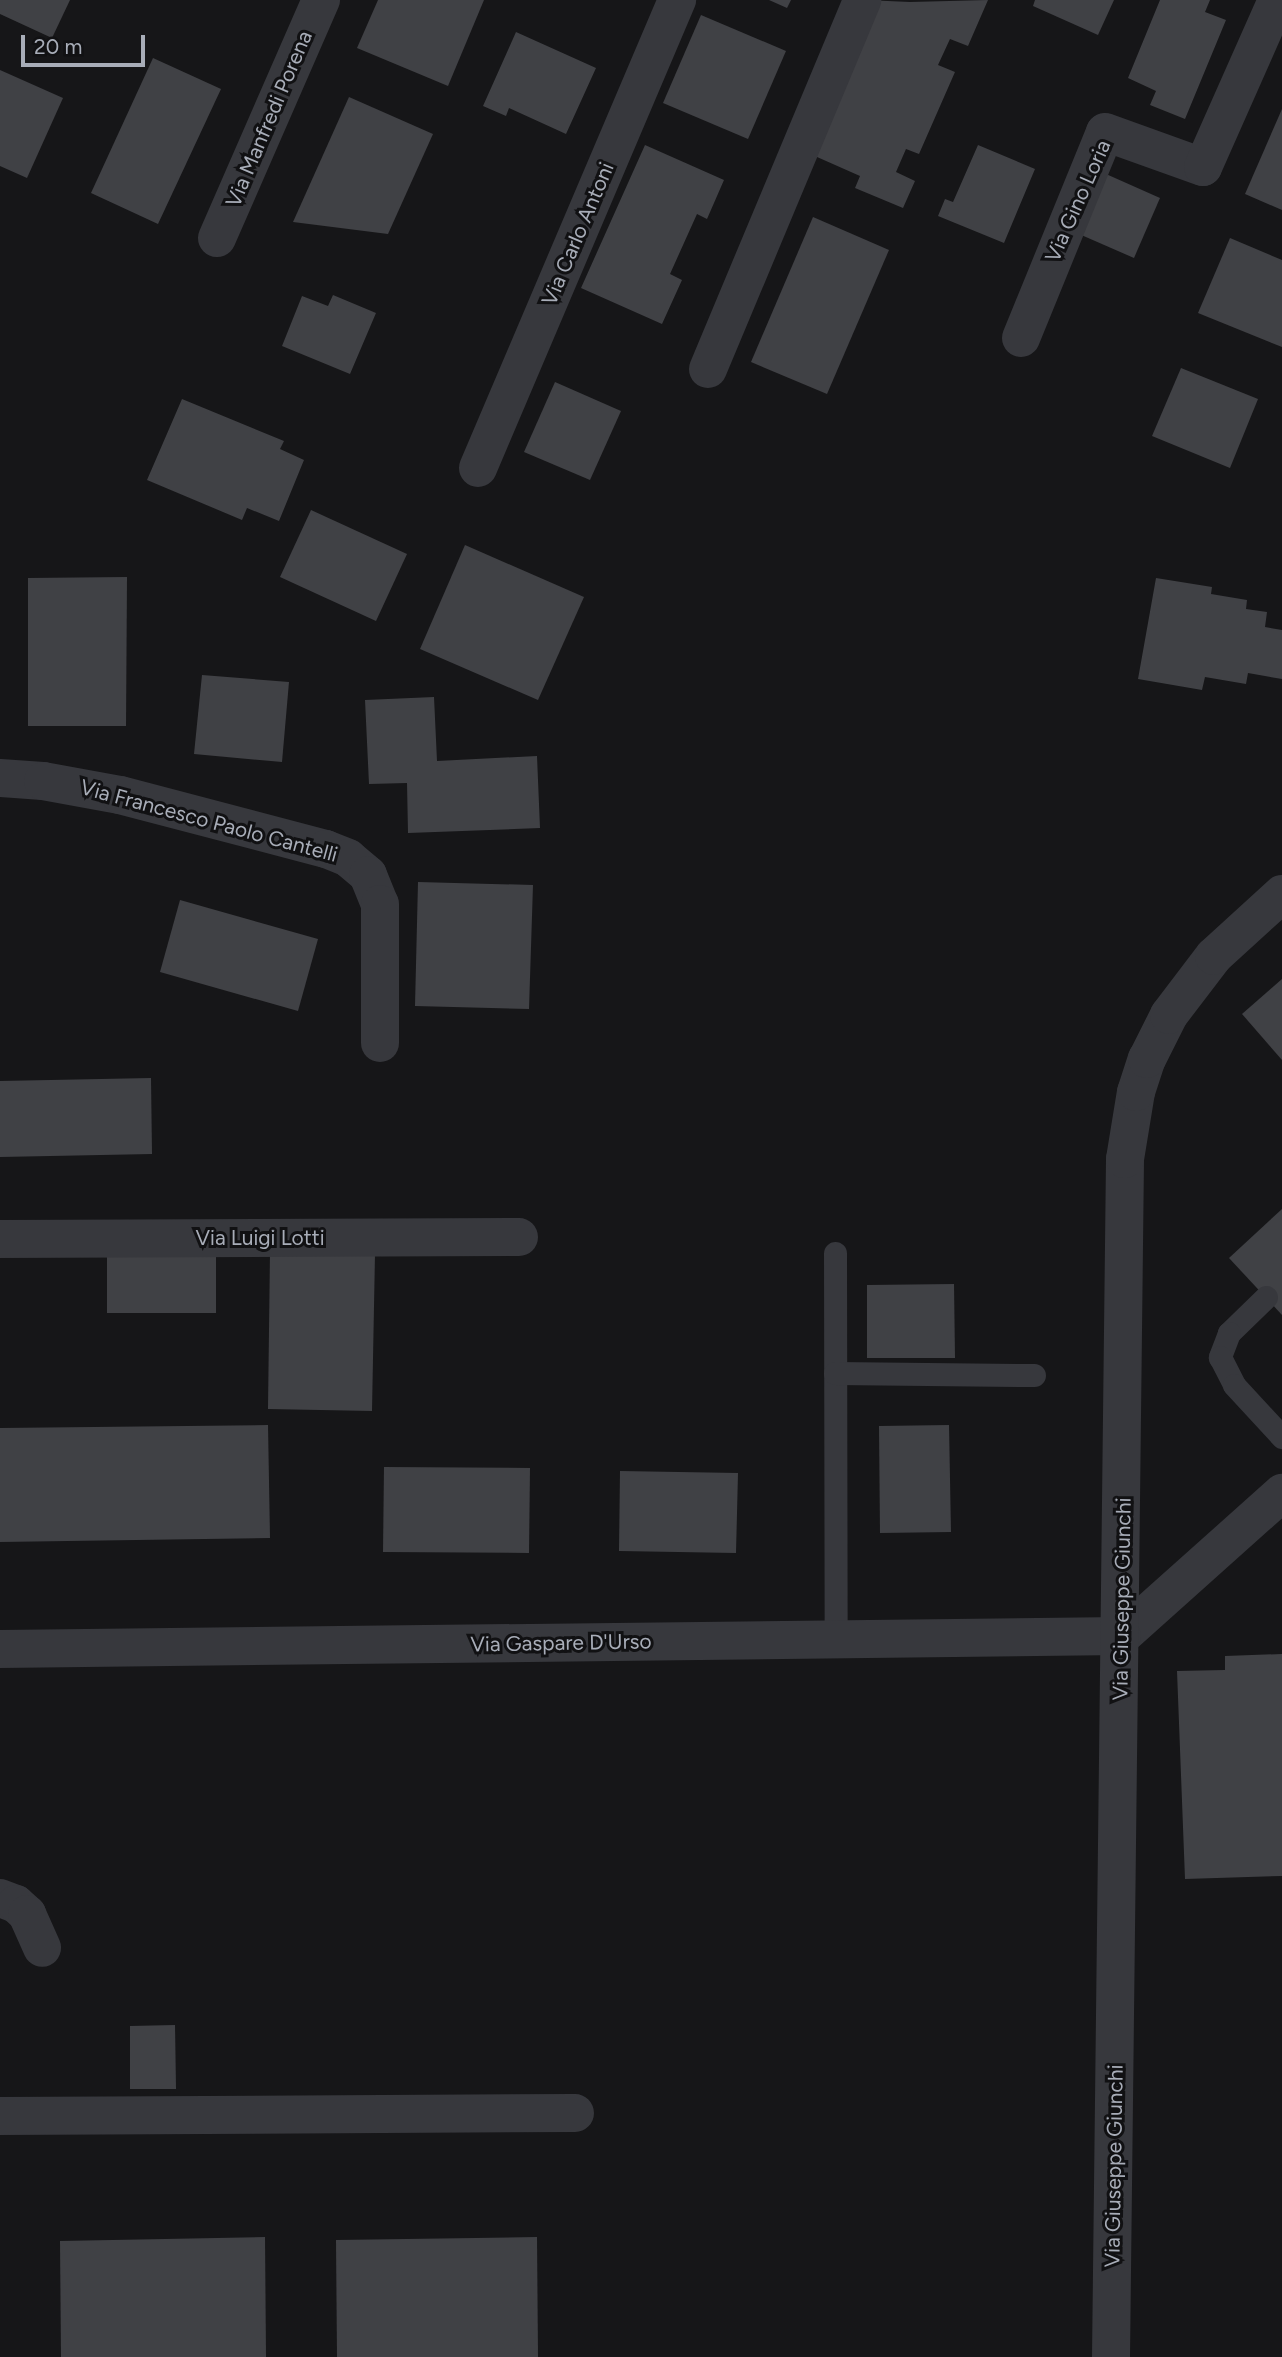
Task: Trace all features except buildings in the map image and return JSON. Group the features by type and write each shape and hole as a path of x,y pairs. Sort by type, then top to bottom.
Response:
{"street":[{"name":"Via Manfredi Porena","path":"217,238 321,0"},
{"name":"Via Carlo Antoni","path":"478,468 677,0"},
{"path":"708,369 862,0"},
{"name":"Via Gino Loria","path":"1021,338 1105,132 1203,167 1277,0"},
{"name":"Via Francesco Paolo Cantelli","path":"0,778 43,781 120,795 326,849 348,858 368,875 380,904 380,1042"},
{"name":"Via Giuseppe Giunchi","path":"1111,2357 1122,1636 1124,1172 1136,1092 1154,1045 1178,1000 1224,946 1282,894"},
{"name":"Via Luigi Lotti","path":"0,1239 519,1237"},
{"path":"1122,1636 1282,1493"},
{"name":"Via Gaspare D'Urso","path":"0,1649 1122,1636"},
{"path":"0,1898 16,1904 27,1914 42,1948"},
{"path":"0,2116 576,2113"}],"lane":[{"path":"835,1253 836,1640"},
{"path":"1266,1297 1229,1333 1220,1357 1234,1385 1282,1437"},
{"path":"835,1373 1034,1375"}]}
